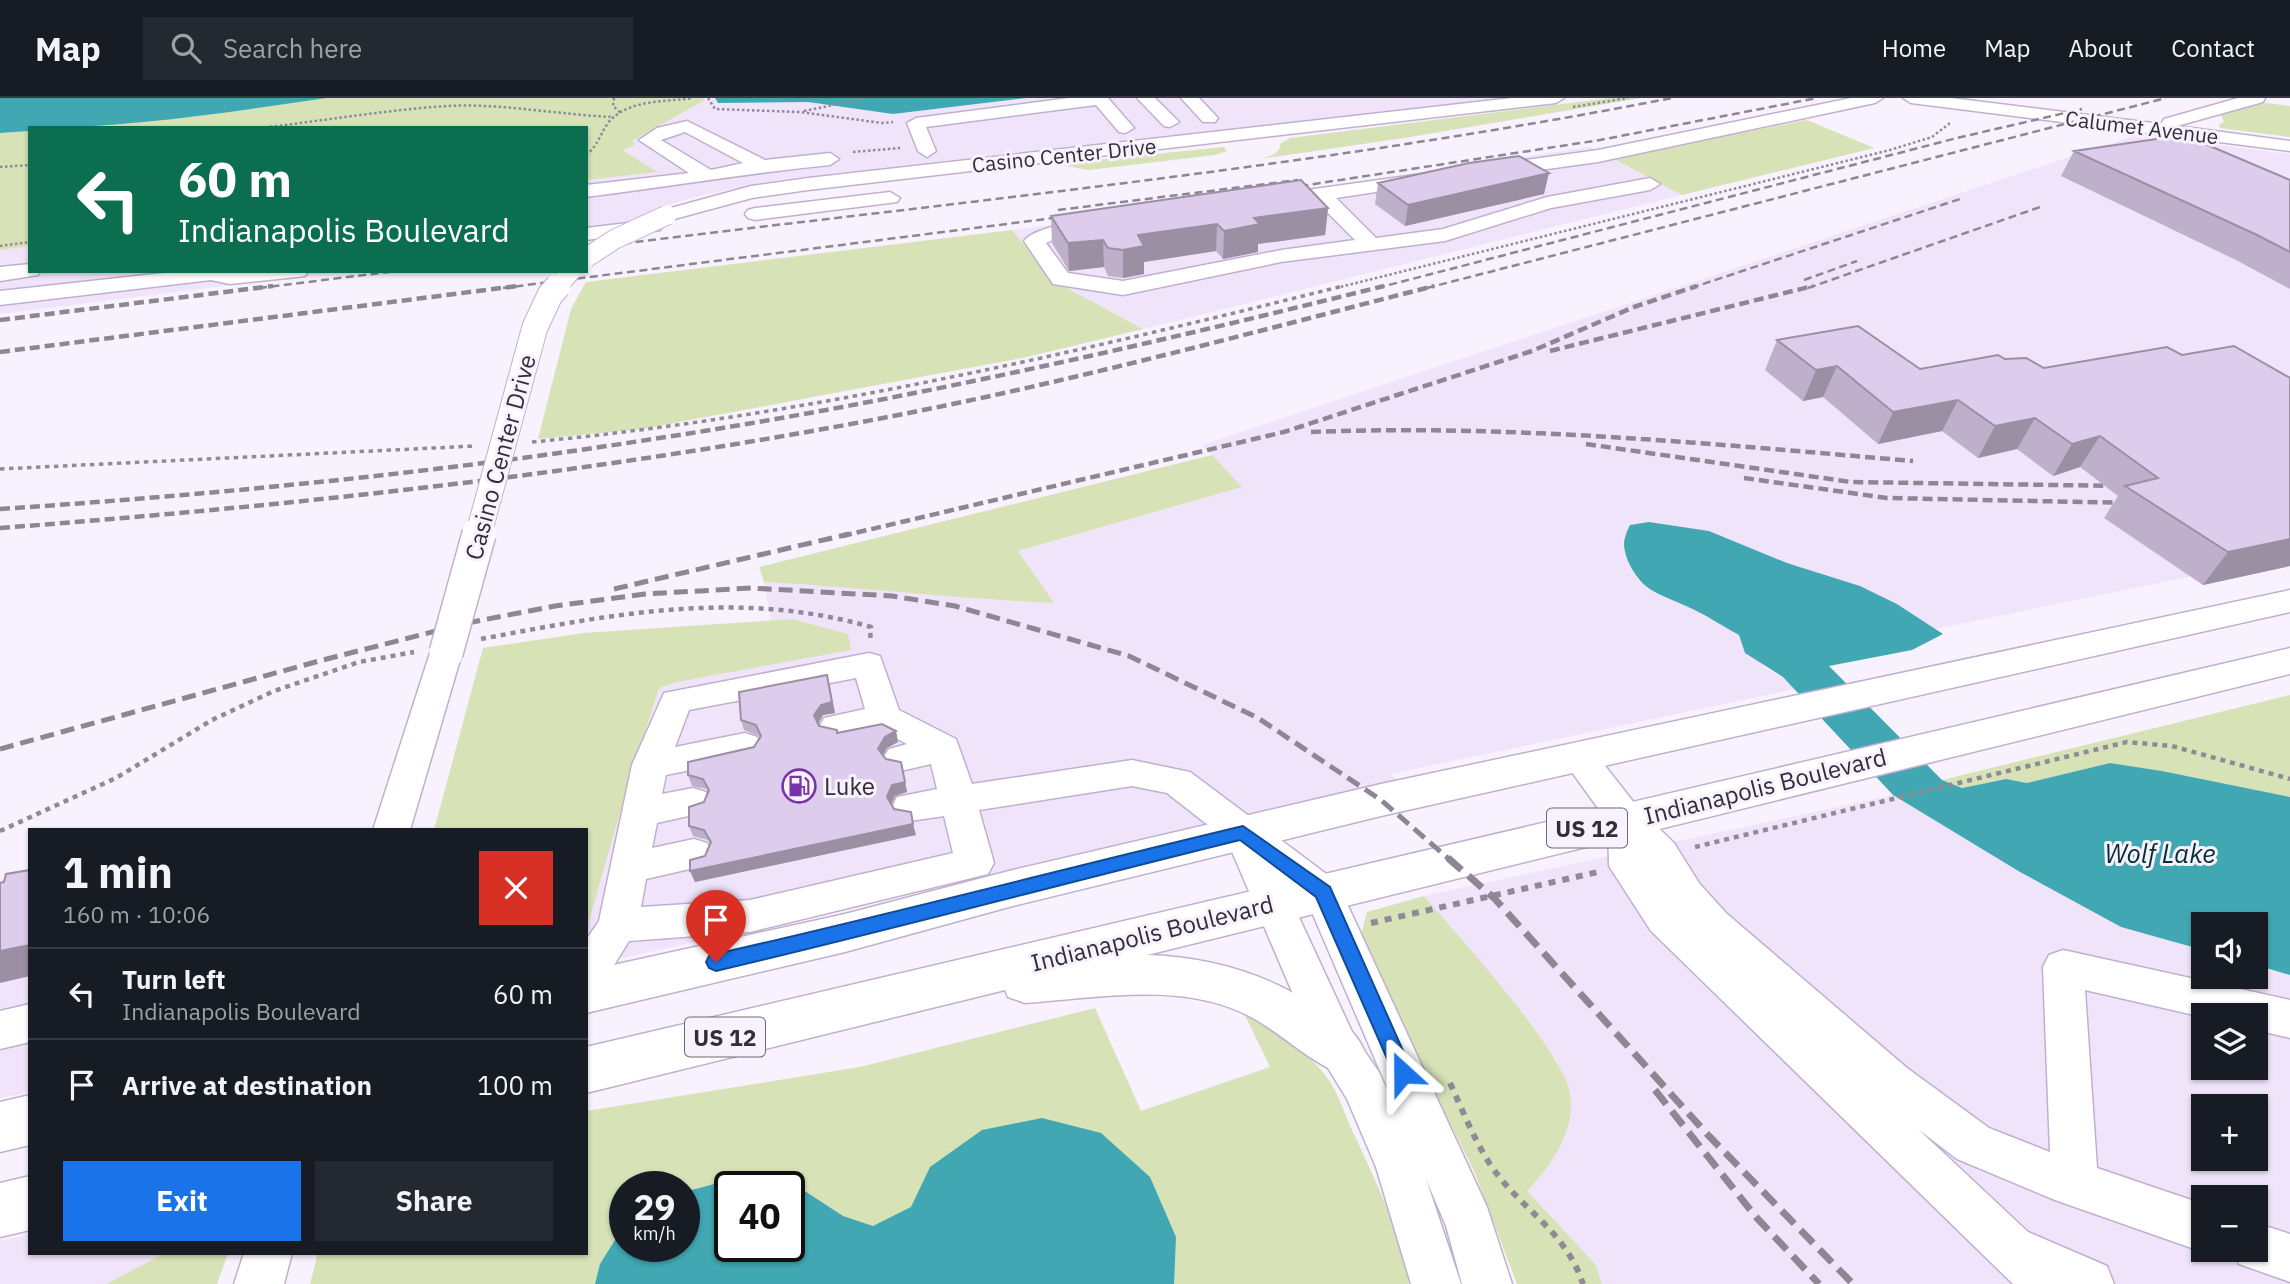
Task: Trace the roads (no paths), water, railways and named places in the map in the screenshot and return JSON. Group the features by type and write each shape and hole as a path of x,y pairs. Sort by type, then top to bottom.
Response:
{"main road":[{"path":"588,992 845,933 1009,889 1243,833 1865,693 2290,601"},
{"name":"Indianapolis Boulevard","path":"588,1070 2290,661"},
{"path":"932,987 1161,975 1213,982 1258,996 1339,1050"},
{"path":"0,1127 28,1120"}],"street":[{"path":"1145,98 1170,122"},
{"path":"1101,130 1215,117 1189,98"},
{"path":"1392,98 1413,115"},
{"name":"Casino Center Drive","path":"588,257 615,239 667,215 751,192 808,184 1252,143 1413,115 1556,98"},
{"path":"1467,174 1612,153 1875,98"},
{"name":"Calumet Avenue","path":"1911,98 2290,146"},
{"path":"2166,130 2170,123 2257,98"},
{"path":"904,153 934,150 916,123 1100,99 1125,128"},
{"path":"708,176 649,140 687,126 762,166"},
{"path":"588,191 708,176 762,166 848,158"},
{"path":"1532,165 1586,196"},
{"path":"641,206 708,176"},
{"path":"1254,204 1440,178"},
{"path":"1120,223 1052,233 1034,241 1060,279 1124,288 1281,256 1444,235 1547,203 1650,184"},
{"path":"1321,194 1370,243"},
{"path":"588,234 913,195"},
{"path":"0,255 28,251"},
{"path":"0,274 28,270"},
{"path":"0,298 211,274 253,277 282,273"},
{"name":"Casino Center Drive","path":"392,828 446,653 535,327 550,295 570,273"},
{"path":"588,971 618,925 650,765 676,701 869,664 884,717"},
{"path":"618,925 750,916 975,863 944,748 884,717 836,727"},
{"path":"650,765 745,746"},
{"path":"901,758 944,748"},
{"path":"1579,757 1626,819 1661,854 1685,894 1712,925 1891,1082 1973,1144 2075,1184 2191,1224"},
{"path":"910,807 1132,773 1177,781 1323,892 1470,1224 1487,1284"},
{"path":"640,813 692,802"},
{"path":"1626,819 1628,866 1665,919 2048,1284"},
{"path":"1243,833 1271,904 1339,1050 1363,1086 1399,1166 1436,1284"},
{"path":"629,868 694,854"},
{"path":"2075,1184 2063,967 2290,1019"},
{"path":"0,1030 28,1023"},
{"path":"2013,1249 2089,1284"},
{"path":"2268,1251 2290,1258"},
{"path":"259,1284 267,1255"}],"water":[{"path":"0,98 327,98 179,118 86,126 28,126 28,131 0,133"},
{"path":"715,98 1026,98 893,114 808,102 718,103"},
{"name":"Wolf Lake","path":"1649,522 1709,531 1787,563 1860,586 1897,604 1943,634 1912,650 1829,666 1942,780 1962,788 2006,779 2027,783 2110,763 2290,797 2290,975 2268,969 2268,912 2191,912 2191,947 2121,927 2020,872 1893,795 1783,677 1745,653 1739,635 1659,594 1639,579 1624,547 1630,525"},
{"path":"1042,1118 1101,1133 1150,1177 1176,1237 1174,1284 595,1284 600,1264 609,1250 609,1262 700,1262 700,1188 714,1184 714,1262 805,1262 805,1191 843,1216 873,1226 911,1207 930,1167 982,1130"}],"railway":[{"path":"588,248 1266,164 1402,145 1672,98"},
{"path":"1288,188 1600,140 1817,98"},
{"path":"1427,288 2166,98"},
{"path":"1377,288 1957,138 2082,109"},
{"path":"1058,210 1298,180"},
{"path":"1691,288 1963,198"},
{"path":"1808,288 2040,207"},
{"path":"503,288 1069,216"},
{"path":"1804,280 1857,261"},
{"path":"259,288 381,273"},
{"path":"0,320 273,286"},
{"path":"0,352 517,286"},
{"path":"0,509 334,480 500,461 666,437 937,389 1384,286"},
{"path":"0,528 224,509 448,485 782,436 1029,387 1434,286"},
{"path":"1691,288 1697,286"},
{"path":"1550,351 1813,286"},
{"path":"842,536 1284,432 1532,351 1634,307 1691,288"},
{"path":"1311,432 1386,430 1537,433 1688,442 1913,461"},
{"path":"1586,444 1851,482 2122,486"},
{"path":"1744,478 1887,498 2135,503"},
{"path":"614,589 849,534"},
{"path":"0,749 319,661 467,623 555,606 645,594 751,588 892,596 955,606 1129,656 1258,718 1381,800 1450,860"},
{"path":"1448,858 1494,898 1708,1135 1853,1284"},
{"path":"1655,1090 1756,1217 1819,1284"}],"place":[{"name":"Luke","path":"799,786"}]}
